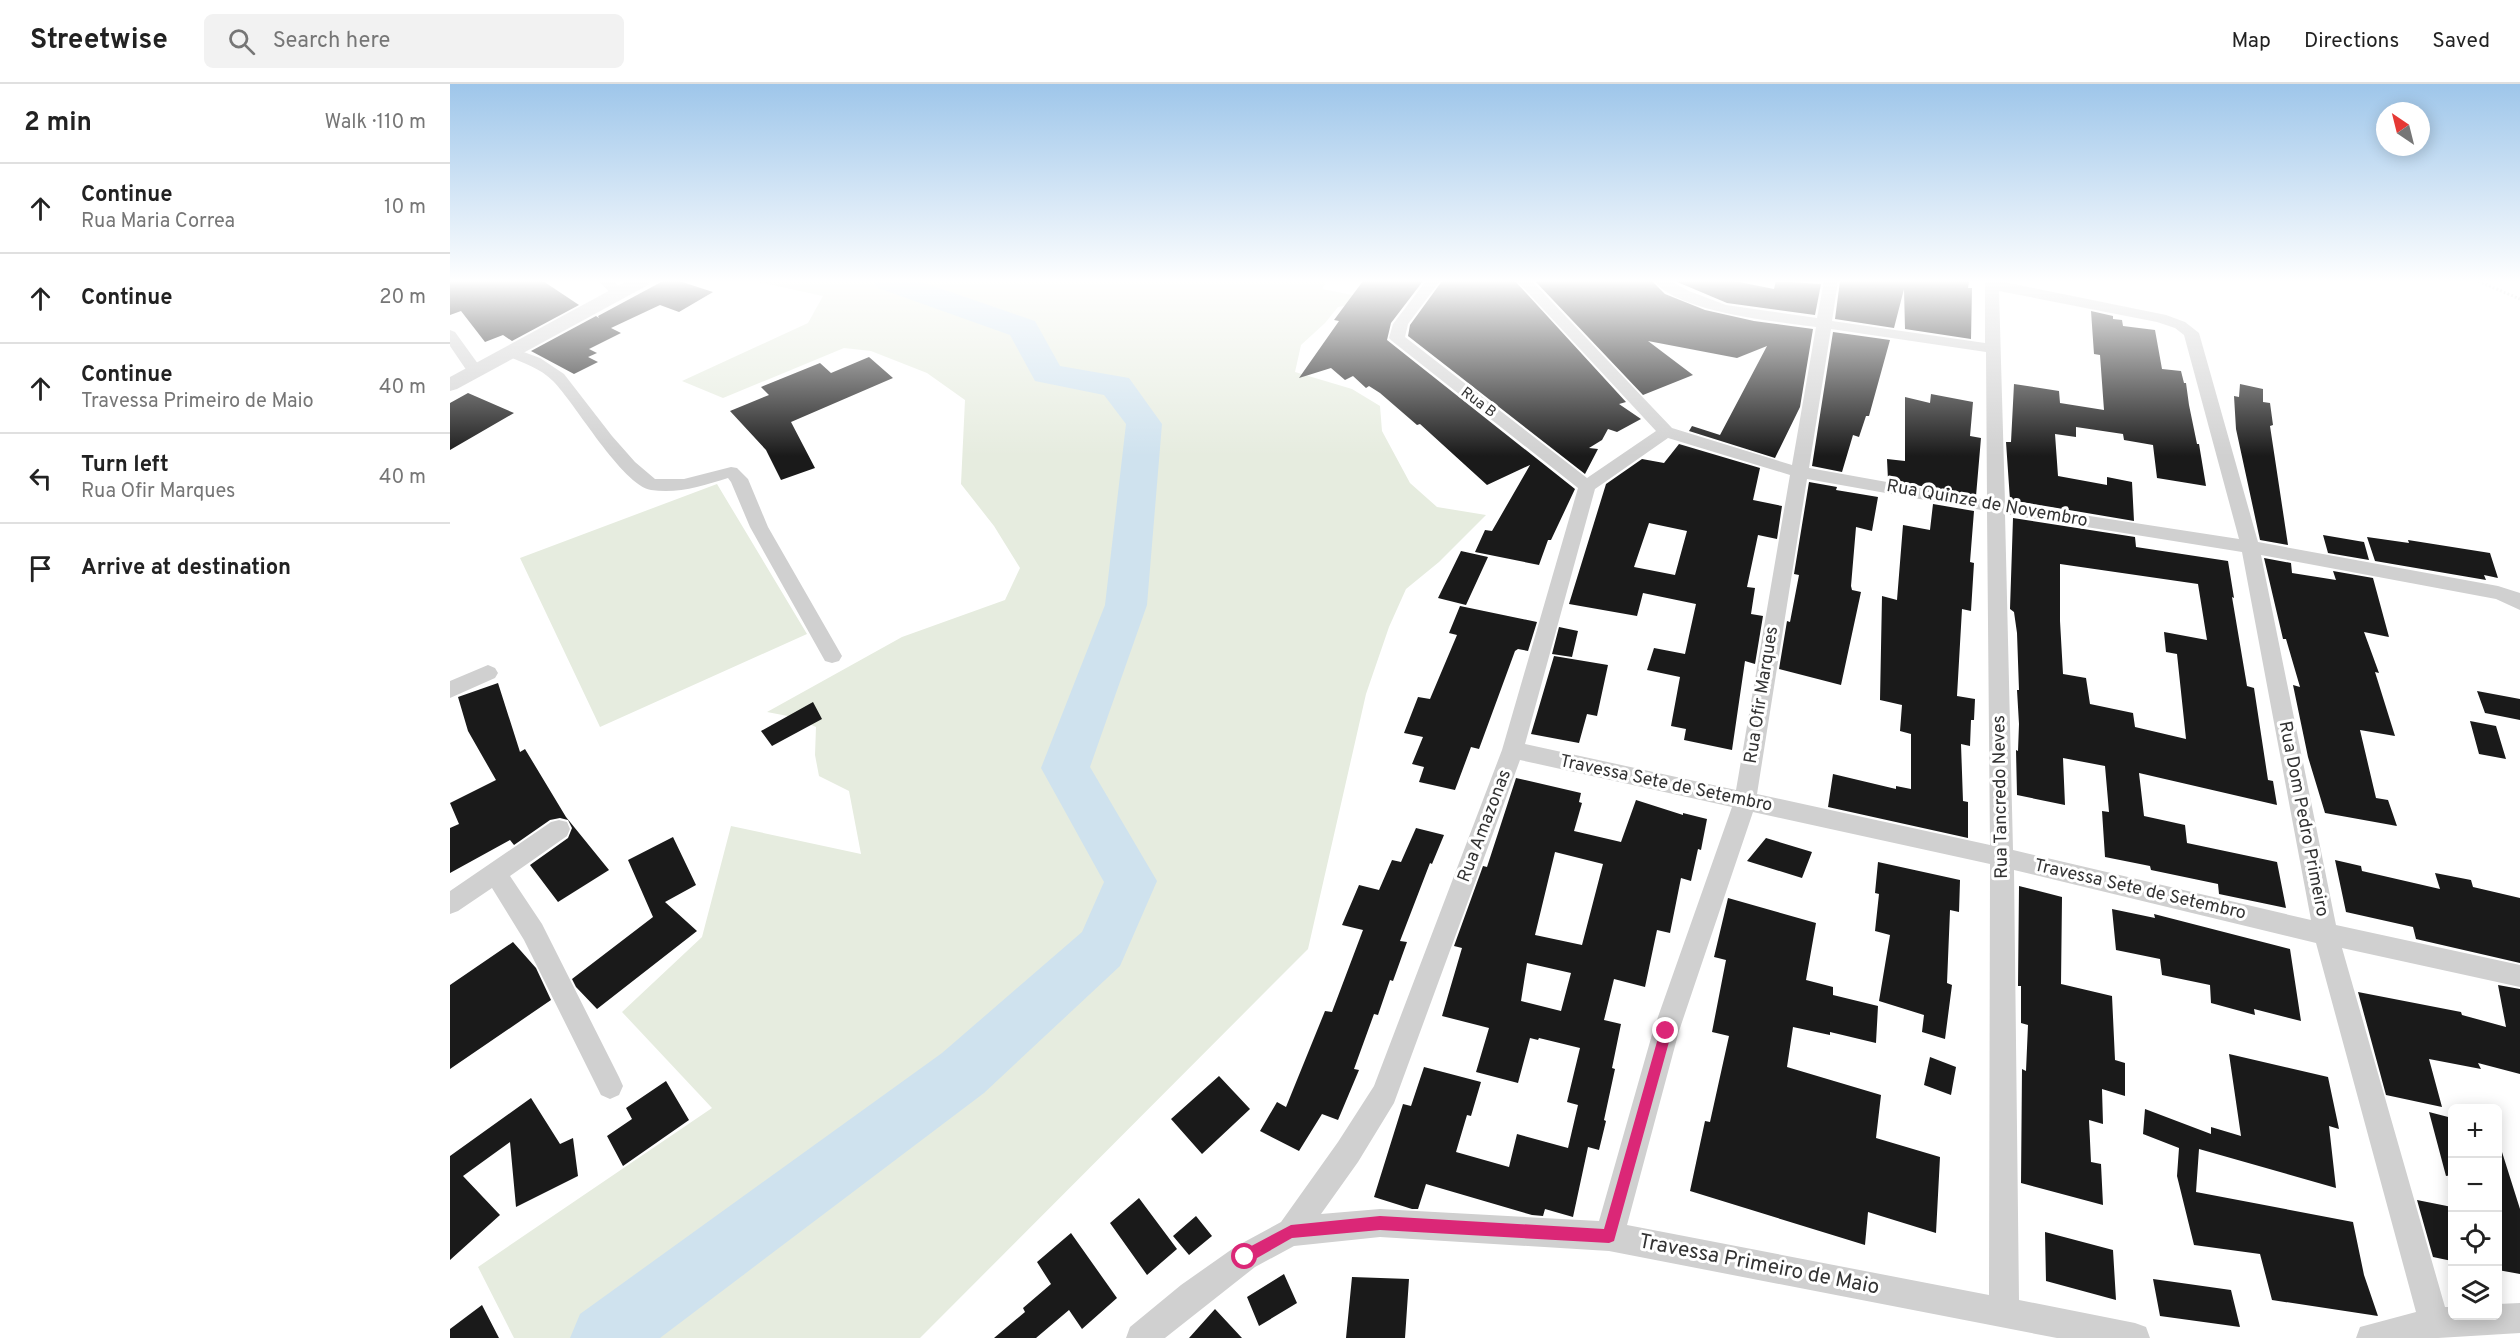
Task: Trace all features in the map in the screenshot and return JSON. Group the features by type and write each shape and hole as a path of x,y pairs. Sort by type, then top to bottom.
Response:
{"street":[{"path":"453,340 475,371"},
{"path":"450,385 530,340"},
{"name":"Rua B","path":"1399,340 1587,486"},
{"name":"Rua Quinze de Novembro","path":"1579,340 1666,432 1798,472 1996,507 2250,547 2498,593 2518,601"},
{"name":"Rua Ofir Marques","path":"1609,1236 1666,1031 1744,801 1821,340"},
{"path":"1932,340 1994,349"},
{"name":"Rua Tancredo Neves","path":"1994,340 2002,857 2004,1313"},
{"name":"Rua Dom Pedro Primeiro","path":"2193,340 2250,547 2325,934 2434,1323"},
{"path":"510,352 534,361 558,377 606,440 629,466 651,484 684,484 731,472 739,479 759,527 832,656"},
{"path":"1587,486 1666,432"},
{"name":"Rua Amazonas","path":"1291,1232 1348,1152 1384,1094 1513,750 1587,486"},
{"path":"450,690 488,673"},
{"name":"Travessa Sete de Setembro","path":"1513,750 2002,857 2325,934 2520,976"},
{"path":"450,904 559,829"},
{"path":"494,872 533,932 610,1086"},
{"name":"Travessa Primeiro de Maio","path":"1291,1232 1380,1223 1609,1236 2135,1338"},
{"path":"1141,1338 1245,1257 1291,1232"},
{"path":"2371,1338 2434,1323 2520,1318"}],"shaded area":[{"path":"772,340 1307,340 1301,345 1295,372 1352,389 1380,406 1382,431 1410,483 1437,507 1486,515 1439,562 1406,589 1389,627 1366,694 1308,949 920,1338 514,1338 478,1267 712,1108 622,1012 702,937 731,826 861,854 849,791 819,776 815,755 816,727 793,717 767,712 902,637 1005,600 1020,568 994,526 961,484 965,400 927,373 871,351 844,348 723,398 682,381"},
{"path":"717,484 807,634 600,727 520,558"}],"building":[{"path":"552,340 608,340 589,349 597,353 588,357 598,362 574,374 531,351"},
{"path":"1326,340 1387,340 1575,489 1551,540 1548,540 1539,565 1475,552 1485,530 1492,531 1530,465 1487,485 1420,424 1417,425 1380,393 1369,386 1366,388 1353,376 1345,380 1331,368 1299,378"},
{"path":"1413,340 1569,340 1626,402 1619,404 1641,419 1617,432 1608,429 1602,440 1589,448 1598,449 1585,474"},
{"path":"1590,340 1811,340 1800,407 1775,458 1689,431 1692,426 1720,435 1767,346 1737,358 1648,341 1693,375 1643,395"},
{"path":"1832,340 1890,340 1869,416 1866,416 1859,437 1853,435 1842,472 1812,466"},
{"path":"2093,340 2157,340 2162,369 2181,371 2184,383 2186,383 2206,486 2157,478 2153,445 2124,440 2123,434 2076,427 2076,437 2055,434 2058,476 2107,485 2107,477 2132,482 2134,521 2010,500 2006,442 2011,442 2014,384 2059,391 2060,403 2104,410 2100,355 2094,354"},
{"path":"869,357 893,378 791,422 815,468 781,480 766,450 730,411 769,395 761,387 820,363 831,373"},
{"path":"2240,384 2263,389 2263,402 2270,403 2273,425 2270,426 2288,545 2260,540 2236,429 2234,396 2239,397"},
{"path":"468,393 514,413 450,450 450,403"},
{"path":"1931,394 1973,402 1970,436 1981,438 1976,496 1888,480 1887,459 1905,461 1905,397 1930,403"},
{"path":"1679,444 1760,468 1753,500 1782,506 1777,539 1758,535 1747,587 1755,588 1751,614 1763,616 1755,664 1745,661 1732,750 1684,740 1686,729 1671,726 1680,677 1647,670 1654,648 1685,654 1696,604 1643,593 1637,616 1569,604 1606,484 1642,459 1664,463","holes":["1649,523 1687,531 1675,575 1634,567"]},
{"path":"1809,482 1837,487 1836,490 1878,497 1872,531 1856,527 1851,586 1852,590 1861,592 1841,685 1779,669 1787,621 1790,622 1799,575 1794,574"},
{"path":"1933,504 1974,511 1970,562 1974,563 1971,611 1962,609 1957,696 1975,699 1970,746 1961,744 1963,801 1968,802 1968,838 1828,807 1833,774 1896,789 1896,786 1911,789 1911,734 1900,731 1902,705 1880,700 1882,596 1897,600 1903,525 1930,530"},
{"path":"2013,518 2135,537 2136,547 2228,561 2247,686 2254,688 2268,780 2273,781 2277,805 2139,773 2144,816 2185,825 2187,843 2277,862 2286,908 2219,894 2218,884 2151,870 2150,866 2105,857 2102,811 2109,812 2105,766 2063,758 2065,805 2017,795 2016,750 2018,751 2019,724 2017,690 2019,690 2017,633 2014,612 2010,609","holes":["2060,564 2198,584 2207,640 2164,632 2166,652 2177,654 2186,739 2135,727 2133,713 2090,704 2086,678 2063,674"]},
{"path":"2323,535 2364,542 2369,560 2328,553"},
{"path":"2367,537 2409,543 2408,540 2490,553 2498,578 2484,575 2486,580 2375,561"},
{"path":"1461,551 1488,557 1466,605 1438,598"},
{"path":"2264,558 2291,563 2292,573 2336,580 2333,571 2373,578 2389,637 2364,632 2379,673 2375,672 2395,736 2360,730 2376,798 2388,800 2397,826 2325,813 2308,757 2293,685 2300,687 2286,639 2283,639"},
{"path":"1460,606 1537,622 1528,651 1518,649 1515,651 1479,749 1471,747 1455,790 1419,782 1424,767 1412,764 1423,737 1404,733 1418,697 1430,699 1457,635 1449,633"},
{"path":"1559,627 1578,631 1572,657 1552,654"},
{"path":"1554,656 1608,665 1597,716 1587,714 1579,743 1531,734"},
{"path":"498,683 520,752 525,749 566,817 609,870 558,902 530,865 568,838 572,828 568,820 560,818 550,820 514,845 510,840 450,873 450,828 459,824 450,803 496,780 468,731 458,697"},
{"path":"2477,691 2520,699 2520,720 2485,713"},
{"path":"813,702 822,719 772,746 761,731"},
{"path":"2470,721 2496,726 2506,759 2479,754"},
{"path":"1516,778 1581,793 1579,802 1582,803 1574,831 1621,842 1636,800 1683,815 1683,813 1707,819 1701,850 1698,849 1691,881 1681,878 1670,933 1657,930 1645,987 1614,979 1604,1020 1621,1024 1612,1068 1615,1069 1599,1150 1588,1147 1573,1217 1545,1209 1543,1216 1532,1215 1426,1184 1418,1209 1374,1197 1403,1104 1411,1106 1424,1067 1481,1082 1471,1116 1467,1115 1456,1152 1509,1167 1517,1134 1568,1148 1578,1105 1567,1102 1580,1048 1530,1038 1518,1083 1476,1072 1489,1028 1442,1016 1462,948 1454,946 1483,866 1487,867","holes":["1555,852 1603,864 1582,945 1535,935","1527,963 1571,973 1561,1011 1521,1001"]},
{"path":"1416,828 1444,835 1432,864 1430,863 1400,941 1407,942 1393,981 1390,980 1378,1015 1374,1014 1354,1069 1359,1070 1338,1120 1322,1114 1299,1151 1260,1131 1277,1102 1286,1107 1325,1011 1332,1012 1363,930 1342,925 1359,885 1379,890 1392,860 1401,862"},
{"path":"673,837 696,885 665,902 697,931 597,1009 576,987 572,979 653,917 628,860"},
{"path":"1766,838 1812,852 1802,878 1747,861"},
{"path":"2335,860 2361,866 2362,871 2440,889 2435,873 2471,880 2473,887 2520,898 2520,963 2416,939 2413,927 2346,912"},
{"path":"1878,862 1960,880 1959,912 1950,910 1947,983 1952,985 1945,1039 1922,1032 1924,1015 1879,1001 1890,935 1875,931 1879,894 1875,893"},
{"path":"2019,886 2062,897 2061,984 2112,996 2115,1060 2125,1063 2125,1096 2102,1089 2103,1124 2089,1120 2091,1162 2101,1164 2103,1205 2021,1183 2022,1069 2026,1071 2028,1025 2021,1023 2021,986 2018,986"},
{"path":"1728,898 1816,923 1806,980 1833,987 1833,995 1878,1006 1876,1043 1830,1032 1830,1035 1793,1027 1787,1067 1881,1095 1876,1138 1940,1157 1936,1233 1868,1212 1865,1245 1690,1191 1705,1121 1710,1122 1729,1036 1712,1032 1726,960 1714,957"},
{"path":"2112,909 2155,918 2154,914 2290,949 2301,1021 2254,1009 2255,1015 2211,1003 2210,985 2162,975 2160,959 2116,950"},
{"path":"513,942 536,968 551,1000 450,1069 450,985"},
{"path":"2498,985 2520,989 2520,1074 2478,1063 2481,1069 2429,1059 2442,1107 2386,1095 2358,992 2461,1012 2462,1015 2506,1027"},
{"path":"2229,1054 2328,1077 2339,1129 2329,1126 2336,1188 2199,1149 2196,1192 2353,1222 2364,1275 2378,1316 2272,1300 2260,1254 2194,1245 2177,1176 2179,1148 2143,1134 2145,1109 2211,1134 2211,1127 2241,1136"},
{"path":"1930,1057 1956,1067 1951,1095 1924,1085"},
{"path":"1219,1076 1250,1109 1202,1154 1171,1119"},
{"path":"666,1081 689,1120 623,1166 607,1136 632,1119 626,1108"},
{"path":"531,1098 560,1144 573,1138 578,1176 516,1207 510,1142 463,1176 500,1215 450,1260 450,1156"},
{"path":"2429,1112 2448,1117 2448,1176 2446,1176"},
{"path":"2502,1152 2520,1209 2520,1274 2502,1271"},
{"path":"1139,1198 1177,1249 1147,1275 1110,1223"},
{"path":"2417,1200 2448,1206 2448,1260 2433,1257"},
{"path":"1196,1216 1212,1236 1189,1255 1173,1236"},
{"path":"2045,1232 2113,1250 2116,1300 2046,1281"},
{"path":"1071,1233 1117,1298 1082,1329 1069,1310 1036,1338 994,1338 1025,1312 1023,1308 1051,1284 1037,1262"},
{"path":"1284,1274 1297,1303 1259,1326 1247,1297"},
{"path":"1352,1277 1409,1279 1405,1338 1346,1338"},
{"path":"2153,1279 2231,1290 2240,1327 2160,1316"},
{"path":"482,1305 499,1338 450,1338 450,1329"},
{"path":"1215,1309 1242,1338 1189,1338"}],"waterway":[{"path":"604,1338 963,1073 1101,949 1131,881 1065,768 1126,605 1144,424 1116,386 1047,374 1029,340"}],"route":[{"path":"1245,1257 1291,1232 1380,1223 1609,1236 1666,1031"}]}
